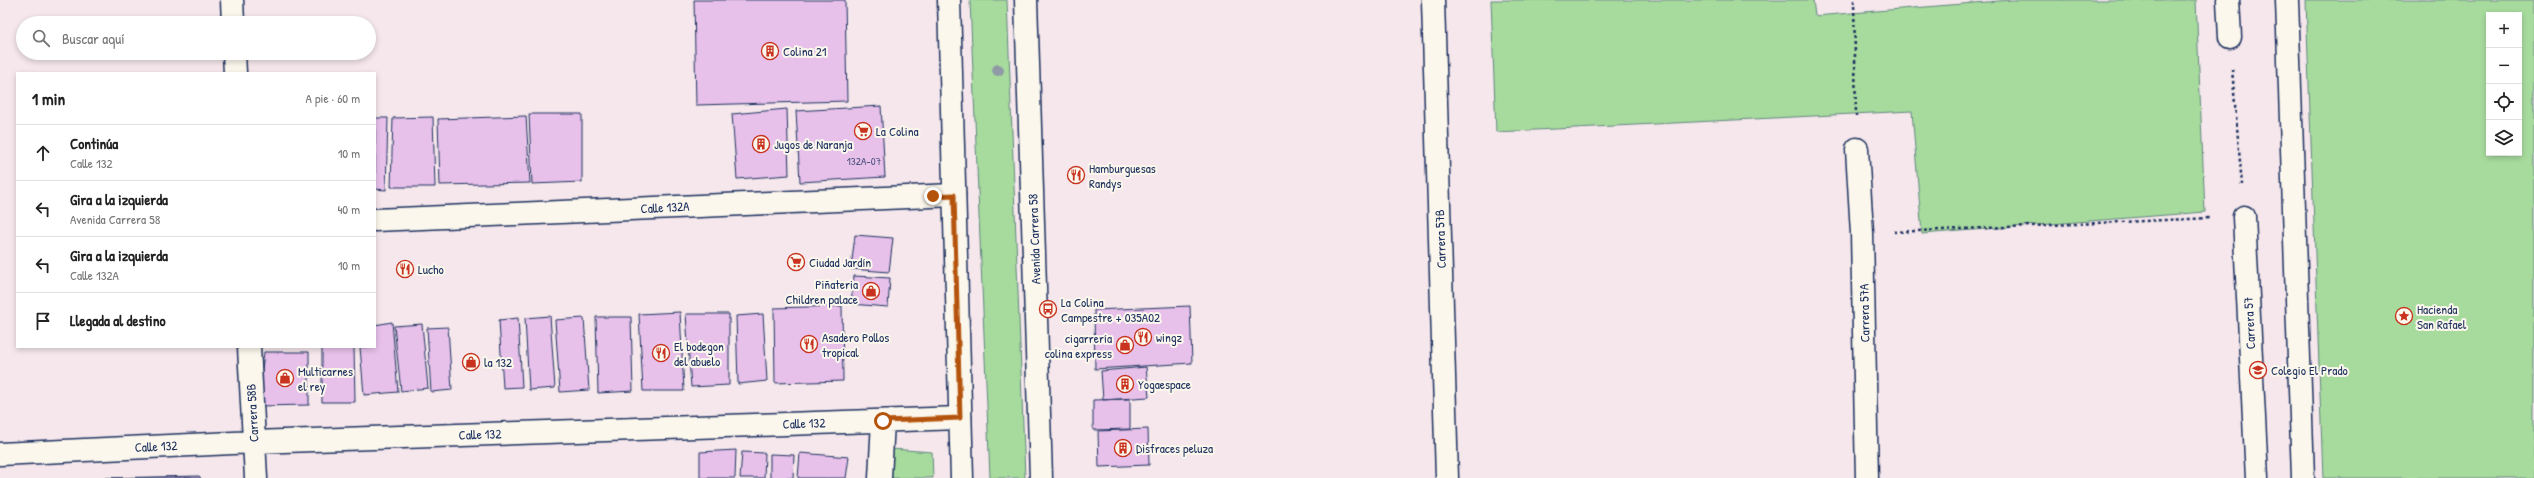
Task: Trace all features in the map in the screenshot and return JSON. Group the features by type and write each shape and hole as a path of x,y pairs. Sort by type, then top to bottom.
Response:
{"street":[{"path":"232,0 233,16"},
{"path":"949,0 962,478"},
{"name":"Avenida Carrera 58","path":"1026,0 1041,478"},
{"name":"Carrera 57B","path":"1433,0 1447,478"},
{"path":"2228,0 2230,37"},
{"path":"2287,0 2303,478"},
{"path":"234,60 235,72"},
{"name":"Carrera 57A","path":"1857,149 1862,233 1868,478"},
{"name":"Calle 132A","path":"376,220 954,195"},
{"name":"Carrera 57","path":"2244,217 2257,478"},
{"name":"Carrera 58B","path":"249,348 256,478"},
{"name":"Calle 132","path":"0,454 254,442 960,418"},
{"path":"880,478 883,421"}],"path":[{"path":"1854,0 1857,149"},
{"path":"1862,233 2244,217 2230,37"}],"green space":[{"path":"970,0 1007,0 1025,478 990,478"},
{"path":"1491,0 1813,0 1815,16 2011,0 2196,0 2205,212 1922,234 1912,111 1496,132"},
{"name":"Hacienda San Rafael","path":"2306,0 2534,0 2534,478 2323,478"},
{"path":"891,449 932,452 933,478 890,478"}],"building":[{"name":"Colina 21","path":"694,0 845,0 847,101 696,105"},
{"path":"881,106 885,177 800,182 796,111"},
{"name":"Jugos de Naranja","path":"787,109 789,175 737,179 732,114"},
{"path":"529,114 582,114 582,182 532,184"},
{"path":"526,116 530,183 440,185 438,119"},
{"path":"433,117 435,187 391,187 393,118"},
{"path":"376,118 388,118 386,190 376,189"},
{"path":"855,235 893,238 889,272 851,269"},
{"name":"Piñateria Children palace","path":"854,276 890,278 888,307 851,304"},
{"name":"Asadero Pollos tropical","path":"842,306 843,381 775,383 774,308"},
{"name":"wingz","path":"1190,306 1192,363 1095,369 1094,310"},
{"name":"El bodegon del abuelo","path":"680,312 684,391 643,391 639,314"},
{"path":"686,314 729,314 729,385 691,387"},
{"path":"763,314 767,381 738,384 736,316"},
{"path":"550,316 555,388 529,390 525,318"},
{"path":"596,317 631,317 633,391 598,393"},
{"path":"518,318 522,387 503,388 499,320"},
{"path":"584,318 589,390 560,392 555,320"},
{"path":"392,322 398,392 364,395 360,348 376,348 376,325"},
{"path":"422,324 428,388 401,391 394,326"},
{"path":"448,327 452,390 431,392 427,328"},
{"path":"322,348 354,348 355,402 322,402"},
{"name":"Multicarnes el rey","path":"264,352 309,352 309,405 258,406"},
{"name":"Yogaespace","path":"1146,367 1149,397 1103,400 1101,371"},
{"path":"1130,399 1130,429 1093,430 1093,400"},
{"name":"Disfraces peluza","path":"1148,429 1149,465 1099,467 1098,431"},
{"path":"736,450 735,478 700,478 700,452"},
{"path":"742,452 765,453 764,478 740,478"},
{"path":"800,453 849,457 846,478 798,478"},
{"path":"770,454 794,455 793,478 770,478"},
{"path":"199,476 201,478 105,478"}],"place":[{"name":"Colina 21","path":"770,51"},
{"name":"La Colina","path":"863,131"},
{"name":"Jugos de Naranja","path":"761,144"},
{"name":"Hamburguesas Randys","path":"1076,175"},
{"name":"Ciudad Jardín","path":"796,262"},
{"name":"Lucho","path":"405,269"},
{"name":"Piñateria Children palace","path":"871,291"},
{"name":"La Colina Campestre + 035A02","path":"1048,309"},
{"name":"Hacienda San Rafael","path":"2404,316"},
{"name":"wingz","path":"1143,337"},
{"name":"Asadero Pollos tropical","path":"809,344"},
{"name":"cigarrería colina express","path":"1125,345"},
{"name":"El bodegon del abuelo","path":"661,353"},
{"name":"la 132","path":"471,362"},
{"name":"Colegio El Prado","path":"2258,370"},
{"name":"Multicarnes el rey","path":"285,378"},
{"name":"Yogaespace","path":"1125,384"},
{"name":"Disfraces peluza","path":"1123,448"}],"route":[{"path":"883,421 960,418 954,195 933,196"}]}
